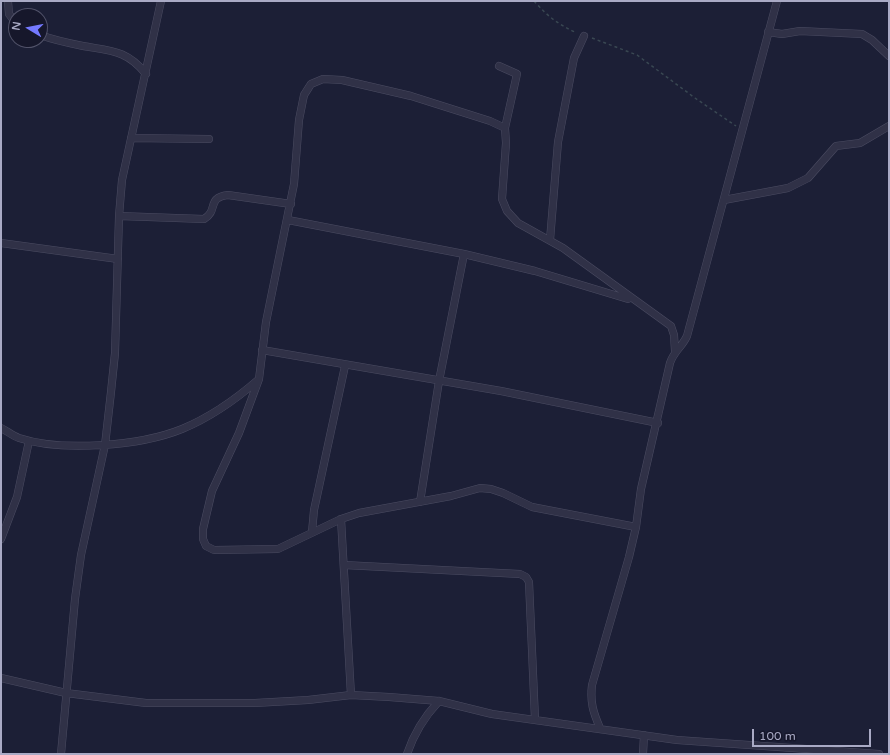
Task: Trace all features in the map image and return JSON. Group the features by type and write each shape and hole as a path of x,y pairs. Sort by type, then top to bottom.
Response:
{"street":[{"path":"61,754 75,598 81,555 105,445 115,353 119,216 122,180 161,1"},
{"path":"675,350 684,342 687,336 777,1"},
{"path":"768,32 782,34 800,31 862,34 872,40 889,56"},
{"path":"550,240 558,142 574,58 584,36"},
{"path":"48,38 61,42 112,50 125,55 137,63 146,74"},
{"path":"498,66 517,74 505,128 506,143 502,198 507,211 518,223 563,248 632,300 670,326 674,335 675,350 670,363 658,423 641,489 636,527 592,685 590,699 592,710 600,728"},
{"path":"505,128 490,121 411,96 342,80 323,80 311,84 304,95 299,120 291,204 266,322 259,379 239,433 212,491 207,509 203,539 206,546 214,550 245,548 261,550 278,549 341,519 383,508 420,502 468,490 491,489 532,507 636,527"},
{"path":"724,200 788,188 808,178 836,146 860,143 889,126"},
{"path":"130,138 209,139"},
{"path":"119,216 204,219 209,216 214,200 219,196 228,194 291,204"},
{"path":"288,220 464,254 534,271 632,300"},
{"path":"1,243 118,259"},
{"path":"420,502 439,381 464,254"},
{"path":"262,350 345,366 556,401 658,423"},
{"path":"312,532 314,510 345,366"},
{"path":"1,428 17,438 29,441 68,445 105,445 158,438 182,429 229,404 259,379"},
{"path":"1,538 17,497 29,441"},
{"path":"341,519 351,695"},
{"path":"344,565 520,574 526,577 529,582 535,719"},
{"path":"1,678 66,693 132,702 176,704 255,703 308,700 351,695 439,701 492,714 704,743 879,754"},
{"path":"407,754 414,734 439,701"},
{"path":"643,754 644,735"}],"path":[{"path":"534,1 545,14 560,25 584,36 637,55 695,98 742,130"}]}
